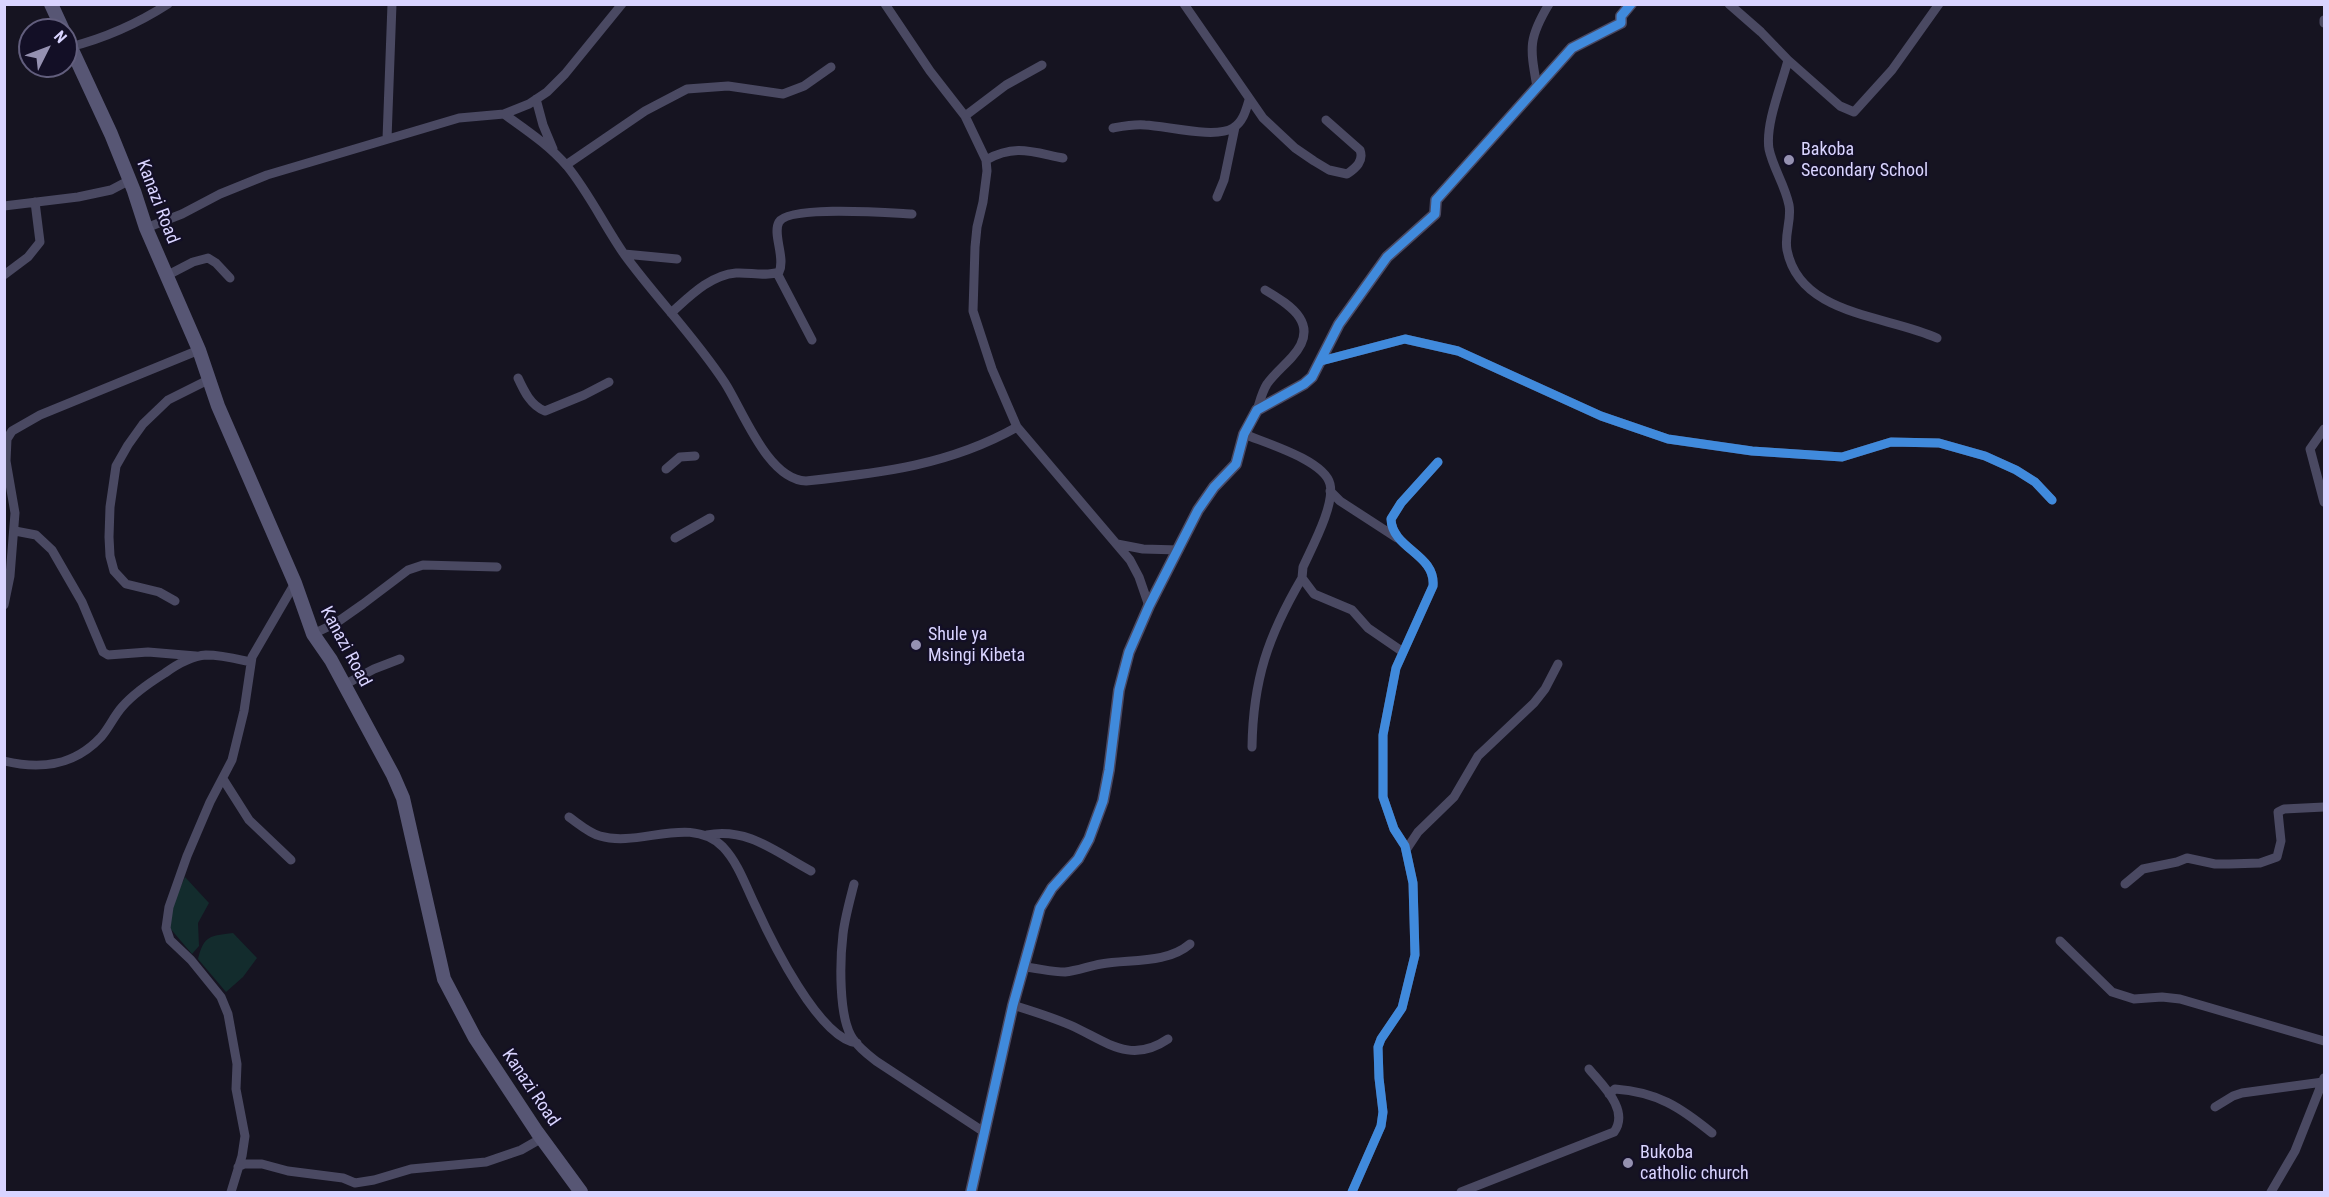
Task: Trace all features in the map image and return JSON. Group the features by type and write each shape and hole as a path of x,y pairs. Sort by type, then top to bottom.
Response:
{"main road":[{"path":"51,4 57,18"},
{"name":"Kanazi Road","path":"78,63 130,180 146,228 199,350 226,425 295,582 313,634 344,685 403,798 444,979 475,1038 581,1192"}],"street":[{"path":"78,40 108,35 136,23 168,4"},
{"path":"387,139 392,4"},
{"path":"885,4 930,71 965,116 986,160 985,191 975,247 974,311 992,369 1017,427 1130,560 1139,577 1149,606"},
{"path":"1184,4 1263,118 1295,148 1329,170 1347,174 1359,163 1360,150 1326,120"},
{"path":"1537,87 1532,36 1549,4"},
{"path":"1257,410 1304,384 1312,377 1339,324 1387,257 1435,214 1436,200 1572,48 1622,23 1621,16 1631,4"},
{"path":"1730,4 1840,106 1854,112 1892,70 1939,4"},
{"path":"146,228 267,175 459,118 504,114 536,99 547,92 565,74 619,5"},
{"path":"1788,60 1774,112 1769,146 1789,204 1790,214 1786,240 1794,270 1818,296 1829,303 1914,328 1937,338"},
{"path":"965,116 1006,85 1042,65"},
{"path":"566,165 645,111 687,89 728,87 783,94 804,86 831,68"},
{"path":"536,99 554,152"},
{"path":"1113,128 1144,125 1220,132 1234,127 1242,118 1250,100"},
{"path":"504,114 554,152 566,165 580,183 624,254 725,383 761,446 782,471 798,481 907,468 989,442 1017,427"},
{"path":"1217,197 1224,180 1234,127"},
{"path":"986,160 1001,152 1013,150 1063,158"},
{"path":"7,204 78,197 111,190 130,180"},
{"path":"4,275 28,257 40,242 35,202"},
{"path":"671,313 703,286 719,277 738,273 777,273 781,270 778,226 785,217 819,211 912,214"},
{"path":"624,254 677,259"},
{"path":"166,276 193,262 208,258 230,278"},
{"path":"777,273 812,340"},
{"path":"971,1192 1013,1005 1034,926 1044,900 1078,859 1098,817 1109,770 1123,671 1149,606 1205,498 1236,464 1244,434 1267,384 1294,355 1305,336 1304,325 1296,312 1265,290"},
{"path":"1321,361 1405,339 1458,351 1601,416 1668,439 1752,451 1842,457 1891,442 1939,442 1984,456 2016,470 2035,483 2052,500"},
{"path":"4,605 15,531 15,513 6,461 7,439 12,431 40,415 199,350"},
{"path":"518,378 531,400 539,409 545,411 609,382"},
{"path":"175,601 159,592 126,584 114,572 109,537 110,507 116,466 143,424 168,400 210,379"},
{"path":"2325,429 2310,448 2325,501"},
{"path":"1244,434 1316,465 1327,477 1330,491 1321,525 1303,567 1302,578 1282,614 1260,671 1253,710 1252,747"},
{"path":"666,469 680,457 695,456"},
{"path":"1352,1192 1381,1126 1383,1112 1378,1047 1402,1008 1415,955 1413,883 1406,850 1386,810 1382,781 1383,735 1393,681 1434,580 1429,566 1405,543 1391,525 1394,512 1438,462"},
{"path":"1330,491 1340,501 1405,543"},
{"path":"675,538 710,518"},
{"path":"15,531 36,535 52,550 82,602 103,652 108,655 148,652 221,656 252,662"},
{"path":"1117,544 1143,549 1179,550"},
{"path":"313,634 336,623 408,570 423,565 496,567"},
{"path":"1302,578 1314,594 1352,610 1368,628 1403,652"},
{"path":"231,1192 244,1136 236,1089 237,1064 228,1014 221,997 191,960 170,940 166,928 169,907 187,856 210,802 223,780 237,742 252,662 276,613 295,582"},
{"path":"4,761 36,766 60,764 100,739 120,709 139,691 170,669 199,656"},
{"path":"344,685 374,669 400,659"},
{"path":"1406,850 1418,832 1454,797 1478,756 1534,703 1545,689 1558,664"},
{"path":"223,780 249,820 291,860"},
{"path":"2125,884 2143,869 2187,858 2214,864 2229,864 2260,863 2277,857 2281,841 2278,812 2284,809 2325,807"},
{"path":"569,817 599,836 636,839 699,832 723,847 732,858 779,952 804,995 837,1034 847,1042 857,1043"},
{"path":"707,835 723,832 756,840 811,871"},
{"path":"854,884 843,934 842,1004 846,1024 857,1043 876,1061 984,1132"},
{"path":"2060,941 2112,992 2123,997 2176,998 2325,1041"},
{"path":"1024,967 1074,971 1101,964 1167,956 1178,953 1190,944"},
{"path":"1013,1005 1069,1025 1121,1050 1154,1049 1168,1039"},
{"path":"1461,1192 1614,1132 1619,1117 1617,1107 1589,1069"},
{"path":"2215,1107 2233,1096 2324,1080"},
{"path":"2271,1192 2295,1151 2324,1080"},
{"path":"1609,1094 1615,1089 1650,1094 1682,1109 1712,1133"},
{"path":"238,1167 244,1164 262,1164 288,1171 343,1178 356,1183 411,1169 486,1162 521,1150 542,1138"}],"green space":[{"path":"185,877 209,903 198,923 199,946 192,954 169,927 173,903"},
{"path":"233,933 257,958 243,977 226,992 198,959 203,945 209,938"}],"cycle path":[{"path":"971,1192 1013,1005 1040,908 1052,888 1078,859 1089,839 1103,801 1119,690 1129,652 1149,606 1198,510 1214,487 1236,464 1244,434 1257,410 1304,384 1312,377 1339,324 1387,257 1435,214 1436,200 1572,48 1621,23 1621,16 1631,4"},
{"path":"1321,361 1405,339 1458,351 1601,416 1668,439 1752,451 1842,457 1891,442 1939,443 1985,456 2016,470 2035,482 2052,500"},
{"path":"1352,1192 1381,1126 1383,1112 1378,1047 1402,1008 1415,955 1413,883 1405,846 1394,829 1383,797 1383,735 1396,668 1433,586 1428,566 1398,538 1391,519 1401,503 1438,462"}],"place":[{"name":"Bakoba Secondary School","path":"1789,160"},
{"name":"Shule ya Msingi Kibeta","path":"916,645"},
{"name":"Bukoba catholic church","path":"1628,1163"}]}
